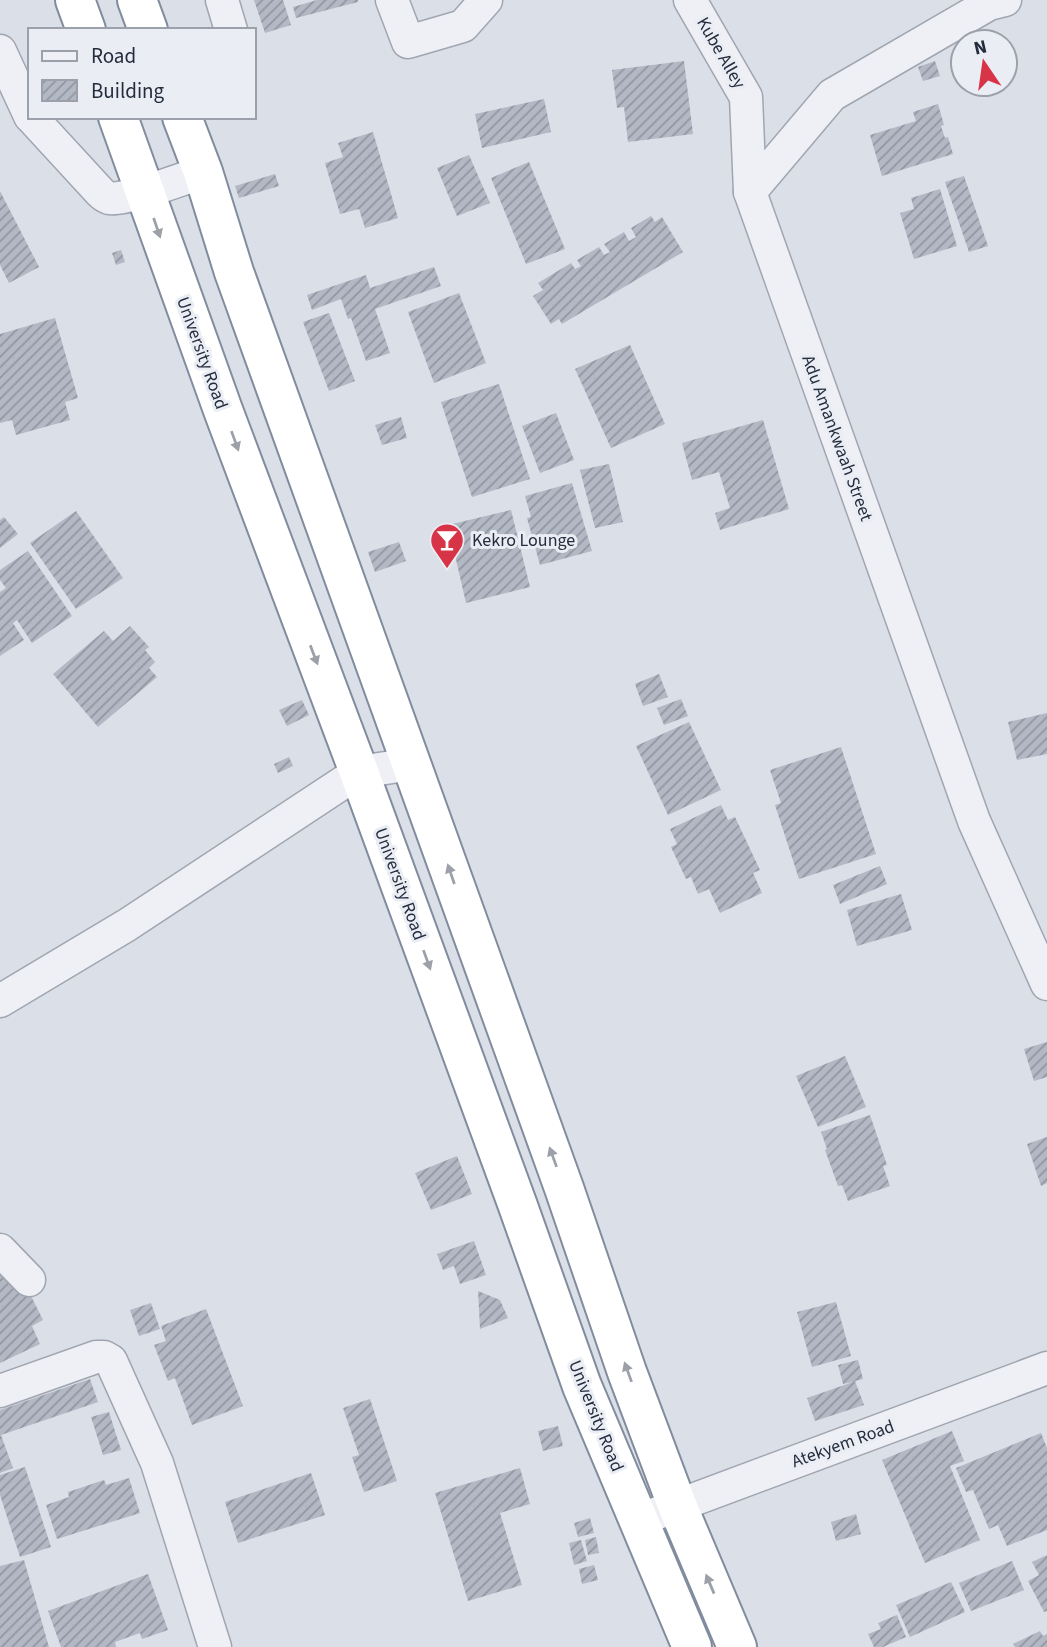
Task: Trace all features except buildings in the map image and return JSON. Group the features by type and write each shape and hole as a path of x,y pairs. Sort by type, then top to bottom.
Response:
{"highway":[{"path":"75,0 85,28"},
{"path":"137,0 147,28"},
{"name":"University Road","path":"119,119 582,1386 639,1520 685,1645"},
{"path":"183,119 203,172 233,272 564,1188 627,1372 677,1505 737,1647"}],"street":[{"path":"222,0 230,28"},
{"path":"392,0 408,42 463,26 486,0"},
{"name":"Kube Alley","path":"690,0 746,97 750,192"},
{"path":"750,192 832,95 989,4 1005,0"},
{"path":"0,51 28,112"},
{"path":"33,119 107,198 145,191 203,172"},
{"name":"Adu Amankwaah Street","path":"750,192 974,821 1047,984"},
{"path":"0,1001 127,925 359,772 412,764"},
{"path":"0,1250 29,1280"},
{"path":"0,1391 96,1357 111,1361 157,1463 215,1647"},
{"name":"Atekyem Road","path":"639,1520 1047,1368"}],"place":[{"name":"Kekro Lounge","path":"447,570"}]}
